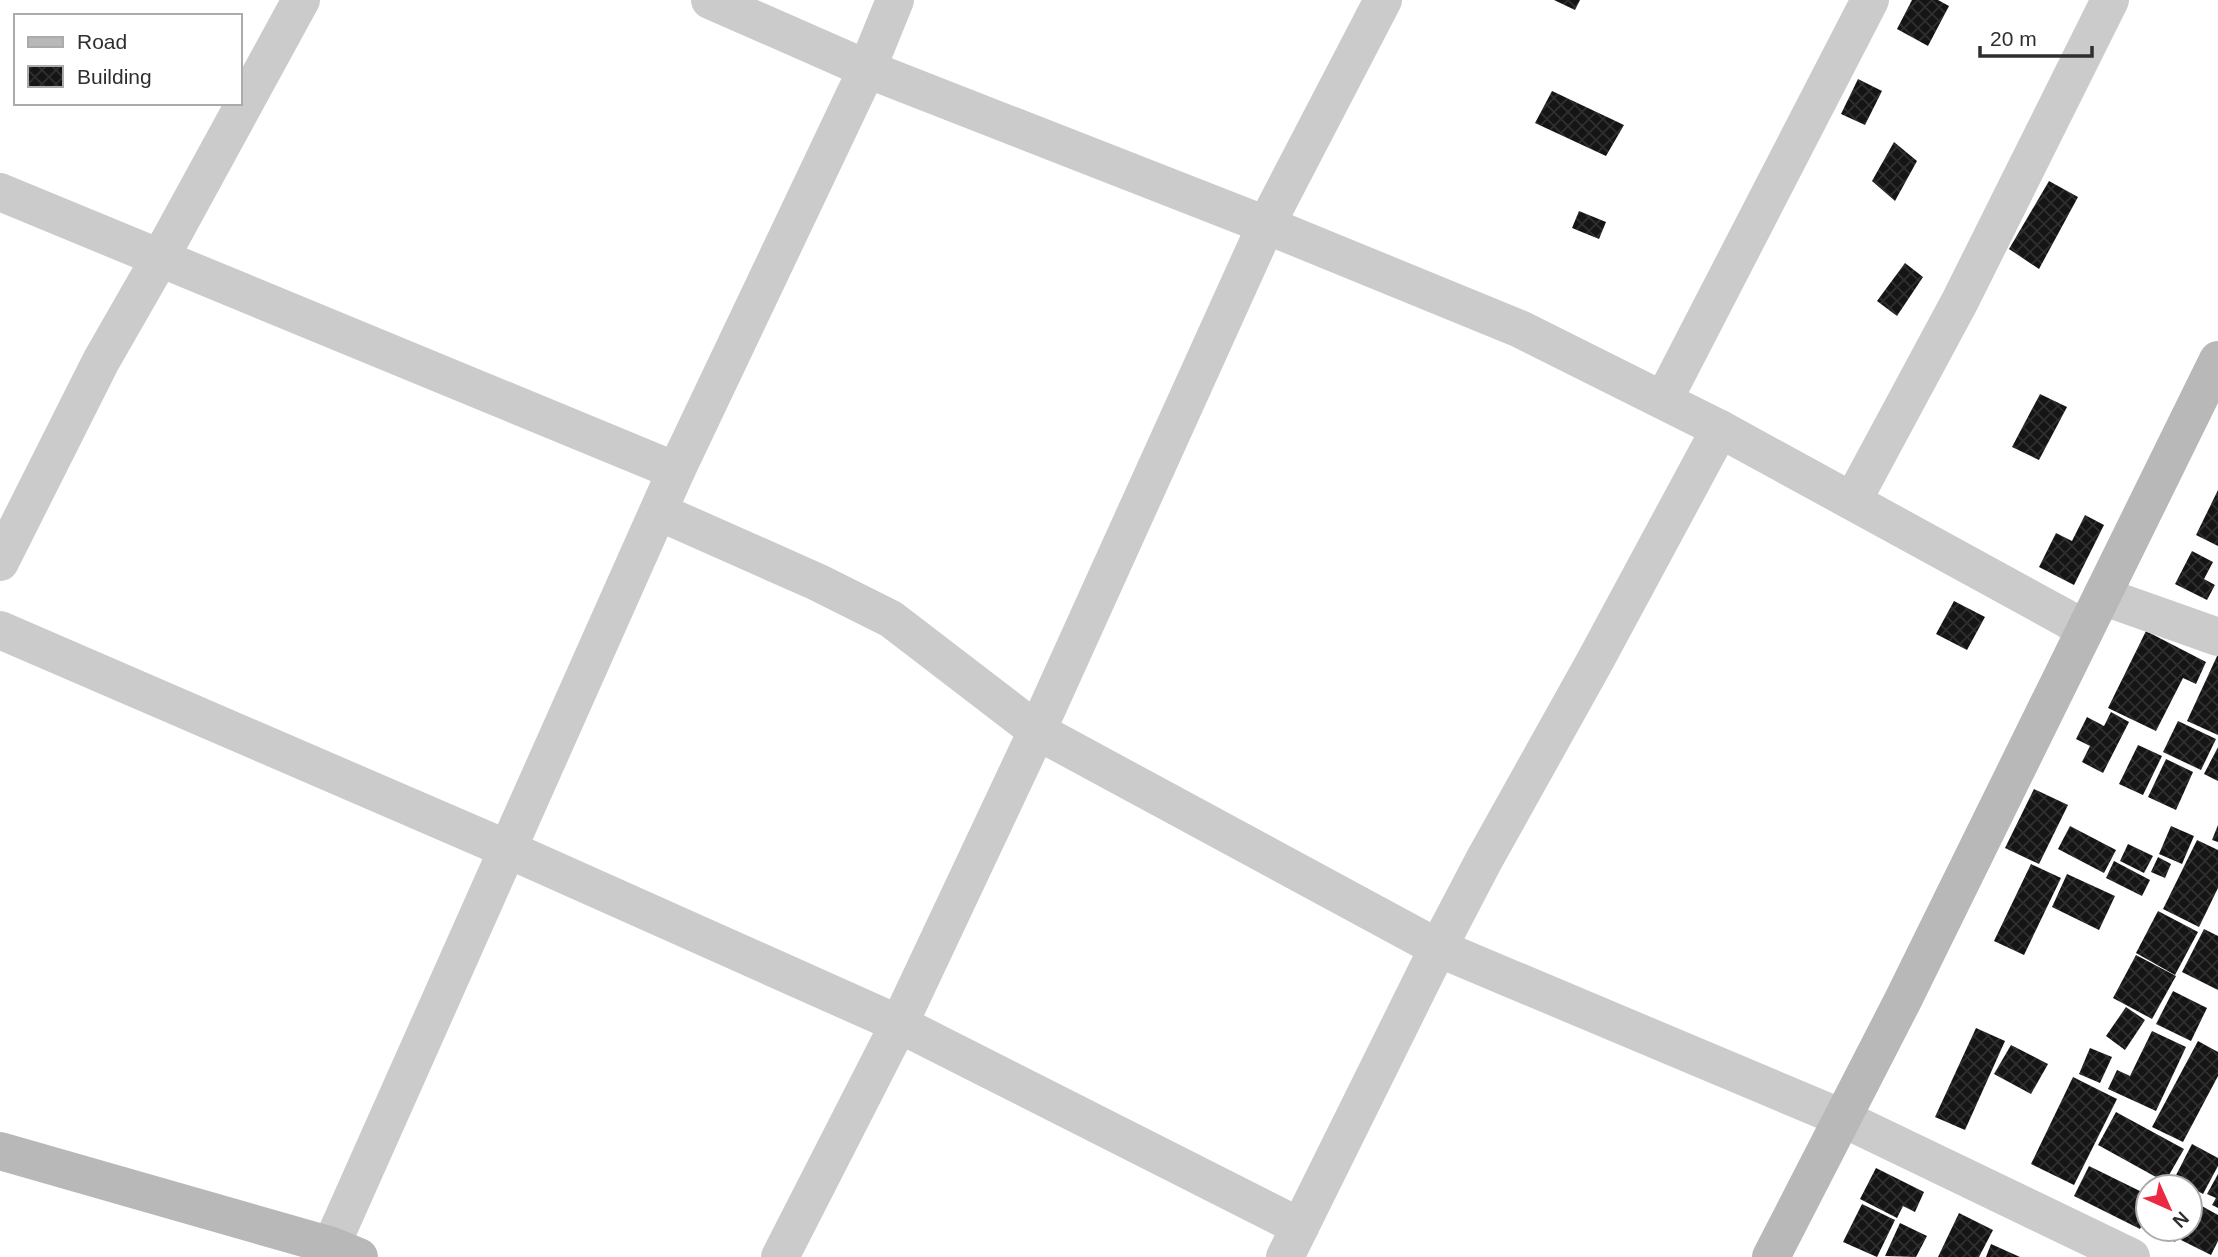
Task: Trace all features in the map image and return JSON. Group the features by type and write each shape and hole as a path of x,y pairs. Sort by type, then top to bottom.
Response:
{"street":[{"path":"0,562 101,361 301,0"},
{"path":"710,0 867,69 1266,225 1520,329 1664,399 1853,500 2067,619 2084,632"},
{"path":"0,1151 339,1253 507,849 676,471 867,69 895,0"},
{"path":"780,1257 899,1024 1037,731 1266,225 1383,0"},
{"path":"1664,399 1870,0"},
{"path":"1853,500 1960,301 2110,0"},
{"path":"0,192 676,471"},
{"path":"1771,1257 2218,360"},
{"path":"0,630 507,849 899,1024 1293,1242 1438,948 1720,429"},
{"path":"659,512 817,582 891,619 1037,731 1438,948 1842,1118 2131,1257"},
{"path":"2102,596 2218,637"}],"building":[{"path":"1554,0 1580,0 1575,10"},
{"path":"1912,0 1938,0 1949,6 1928,46 1897,29"},
{"path":"1858,79 1882,91 1865,125 1841,114"},
{"path":"1552,91 1624,125 1606,156 1535,123"},
{"path":"1894,142 1917,161 1895,201 1872,181"},
{"path":"2049,181 2078,197 2039,269 2009,249"},
{"path":"1579,211 1606,222 1599,239 1572,228"},
{"path":"1905,263 1923,277 1897,316 1877,301"},
{"path":"2040,394 2067,407 2039,460 2012,447"},
{"path":"2218,490 2218,546 2196,535"},
{"path":"2085,515 2104,525 2074,585 2039,567 2056,533 2072,541"},
{"path":"2192,551 2213,562 2204,579 2215,585 2207,600 2175,584"},
{"path":"1954,601 1985,617 1967,650 1936,634"},
{"path":"2146,631 2206,662 2196,684 2183,678 2156,731 2108,708"},
{"path":"2218,654 2218,735 2187,721"},
{"path":"2111,712 2129,722 2103,773 2082,762 2090,746 2076,739 2087,717 2104,726"},
{"path":"2178,721 2216,739 2201,770 2163,752"},
{"path":"2138,745 2162,756 2143,795 2119,784"},
{"path":"2218,747 2218,781 2204,774"},
{"path":"2166,759 2193,772 2176,810 2148,797"},
{"path":"2034,789 2068,805 2039,864 2005,848"},
{"path":"2218,825 2218,842 2212,840"},
{"path":"2070,826 2116,850 2104,873 2058,849"},
{"path":"2171,826 2194,836 2182,864 2159,854"},
{"path":"2197,840 2218,850 2218,888 2199,927 2163,909"},
{"path":"2128,844 2153,856 2144,873 2120,861"},
{"path":"2158,857 2171,864 2165,878 2151,872"},
{"path":"2114,861 2150,880 2142,896 2106,878"},
{"path":"2031,864 2061,878 2024,955 1994,941"},
{"path":"2067,874 2115,896 2099,930 2052,907"},
{"path":"2158,911 2198,932 2175,975 2136,953"},
{"path":"2204,929 2218,936 2218,990 2182,972"},
{"path":"2136,955 2176,976 2152,1019 2113,998"},
{"path":"2173,991 2207,1008 2191,1041 2156,1024"},
{"path":"2126,1007 2145,1020 2125,1050 2106,1036"},
{"path":"1976,1028 2005,1041 1965,1130 1935,1117"},
{"path":"2152,1031 2186,1047 2156,1111 2108,1089 2117,1070 2130,1076"},
{"path":"2198,1041 2218,1052 2218,1076 2183,1142 2152,1127"},
{"path":"2011,1045 2048,1064 2031,1094 1994,1074"},
{"path":"2090,1048 2112,1057 2100,1083 2079,1074"},
{"path":"2073,1077 2117,1099 2074,1185 2031,1164"},
{"path":"2116,1112 2184,1149 2170,1173 2149,1173 2098,1145"},
{"path":"2192,1144 2218,1158 2218,1166 2204,1192 2204,1173 2177,1173"},
{"path":"2089,1166 2134,1188 2134,1226 2074,1196"},
{"path":"1876,1168 1924,1192 1915,1212 1903,1206 1897,1218 1860,1199"},
{"path":"2218,1174 2218,1208 2212,1205 2216,1198 2207,1194"},
{"path":"1862,1204 1895,1220 1877,1257 1843,1242"},
{"path":"2204,1207 2218,1215 2218,1241 2211,1255 2187,1243 2204,1243"},
{"path":"1959,1213 1993,1230 1979,1257 1938,1257"},
{"path":"1900,1223 1927,1236 1916,1257 1885,1256"},
{"path":"1991,1244 2020,1257 1986,1257"}]}
